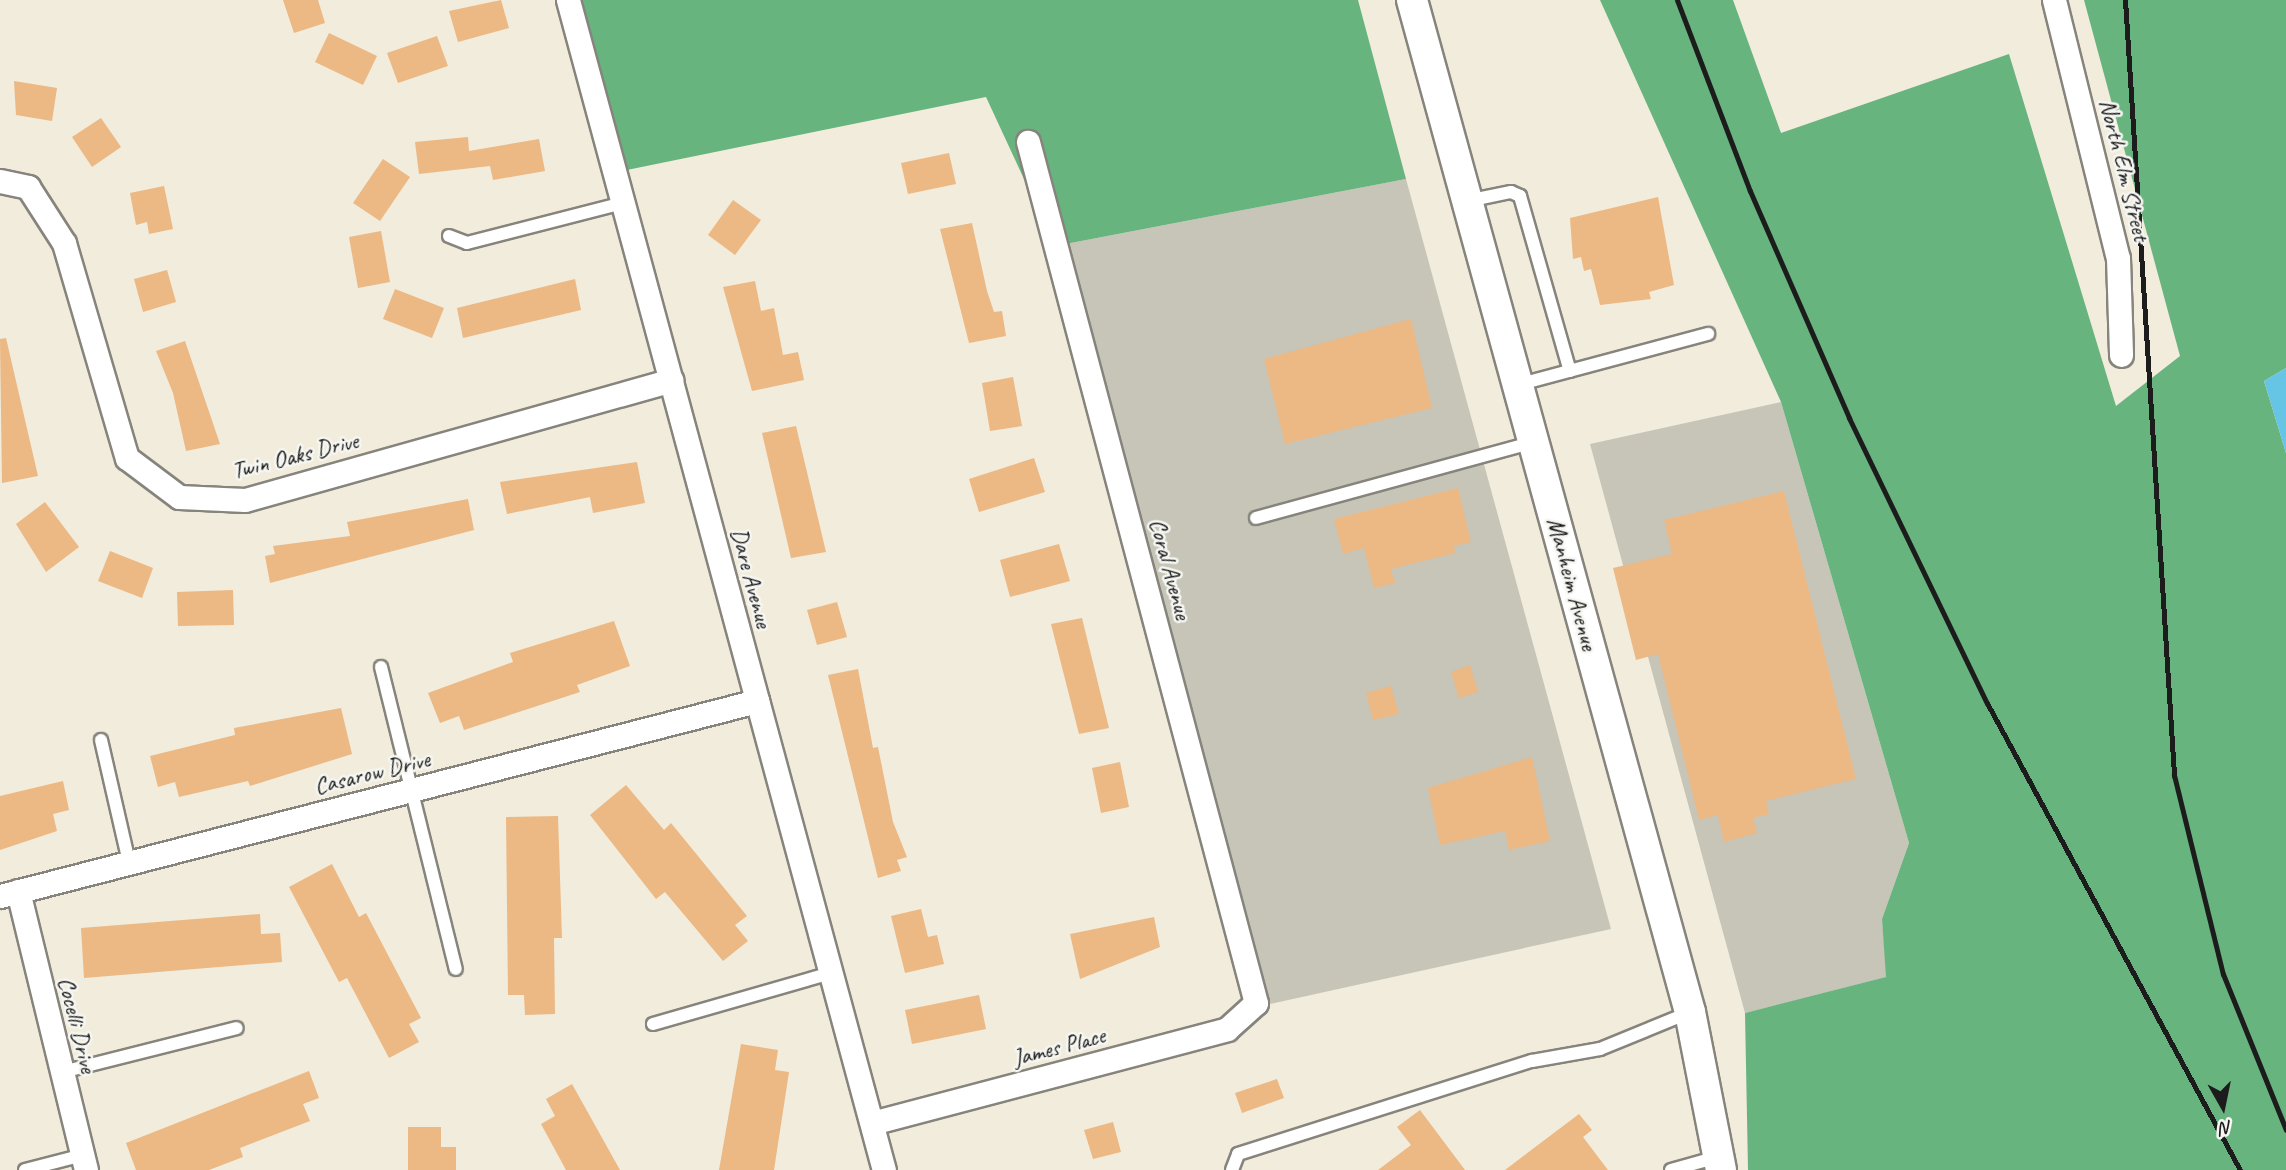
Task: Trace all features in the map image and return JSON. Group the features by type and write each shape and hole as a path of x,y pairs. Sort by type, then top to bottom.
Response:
{"street":[{"name":"Dare Avenue","path":"568,0 884,1170"},
{"name":"Manheim Avenue","path":"1412,0 1690,1012 1720,1164"},
{"name":"North Elm Street","path":"2054,0 2118,258 2121,355"},
{"name":"Coral Avenue","path":"1028,142 1247,951 1254,1010"},
{"name":"Twin Oaks Drive","path":"0,181 28,187 64,243 127,458 179,497 245,500 671,380"},
{"name":"Casarow Drive","path":"9,894 757,701"},
{"name":"Cocelli Drive","path":"9,894 62,1072 85,1163"},
{"name":"James Place","path":"872,1124 1227,1029 1254,1010"}],"lane":[{"path":"1467,201 1511,192 1520,196 1570,371"},
{"path":"449,236 467,243 623,203"},
{"path":"1517,385 1708,334"},
{"path":"1256,518 1533,442"},
{"path":"382,667 456,969"},
{"path":"101,740 130,862"},
{"path":"653,1024 831,973"},
{"path":"1232,1170 1238,1154 1532,1061 1600,1049 1690,1012"},
{"path":"62,1072 236,1028"},
{"path":"25,1170 85,1163"},
{"path":"1671,1170 1720,1164"}],"shaded area":[{"path":"1406,179 1611,929 1256,1007 1055,246"},
{"path":"1781,402 1909,843 1882,919 1887,977 1745,1013 1590,444"}],"green space":[{"path":"571,0 1358,0 1406,179 1055,246 986,97 617,172"},
{"path":"1600,0 1733,0 1781,133 2009,54 2116,406 2180,356 2084,0 2286,0 2286,368 2264,381 2286,453 2286,1170 1748,1170 1745,1013 1886,977 1882,919 1909,843 1781,402"}],"water":[{"path":"2286,368 2286,453 2264,381"}],"building":[{"path":"283,0 318,0 325,23 294,33"},
{"path":"501,0 509,28 458,42 449,11"},
{"path":"329,33 377,56 363,85 315,62"},
{"path":"437,36 448,66 398,83 387,53"},
{"path":"14,81 57,88 52,121 16,115"},
{"path":"101,118 121,147 92,167 72,137"},
{"path":"468,137 469,151 539,139 545,171 493,180 490,166 419,174 415,142"},
{"path":"949,153 956,184 908,194 901,163"},
{"path":"383,159 410,177 380,221 353,203"},
{"path":"164,186 173,229 149,234 147,222 136,225 130,193"},
{"path":"1658,197 1674,285 1649,292 1651,299 1600,305 1591,269 1584,271 1581,257 1573,259 1570,218"},
{"path":"733,200 761,220 735,255 708,235"},
{"path":"972,223 987,291 994,312 1002,311 1006,336 969,343 940,229"},
{"path":"381,231 390,282 358,288 349,237"},
{"path":"167,270 176,302 143,312 134,279"},
{"path":"575,279 581,310 463,338 457,308"},
{"path":"755,281 761,311 774,308 783,355 798,352 804,380 752,391 723,287"},
{"path":"395,289 444,308 432,338 383,319"},
{"path":"1411,319 1432,408 1285,444 1264,359"},
{"path":"6,338 38,476 2,483 0,339"},
{"path":"185,341 220,444 186,451 173,393 156,351"},
{"path":"1013,377 1022,426 990,431 982,383"},
{"path":"796,426 826,552 791,558 762,433"},
{"path":"1034,458 1045,492 979,512 969,479"},
{"path":"637,462 645,503 593,513 590,497 507,514 500,482"},
{"path":"1458,488 1471,542 1454,546 1455,553 1391,569 1395,583 1374,588 1364,548 1343,554 1334,519"},
{"path":"1784,491 1856,779 1766,801 1769,814 1753,818 1757,833 1724,842 1718,815 1699,820 1658,654 1636,660 1613,568 1672,554 1664,520"},
{"path":"468,499 474,530 270,583 265,556 275,554 273,546 350,536 347,522"},
{"path":"45,502 79,547 46,572 16,524"},
{"path":"1059,544 1070,581 1010,597 1000,560"},
{"path":"110,551 153,568 142,598 98,581"},
{"path":"233,590 234,625 178,626 177,592"},
{"path":"837,602 847,637 817,645 807,610"},
{"path":"1082,618 1109,728 1079,734 1051,624"},
{"path":"614,621 630,666 577,685 580,692 464,730 459,716 440,723 428,693 513,662 510,653"},
{"path":"1470,665 1478,692 1459,698 1451,672"},
{"path":"858,669 873,748 878,747 893,822 907,857 897,860 901,871 878,878 828,675"},
{"path":"1391,686 1399,714 1373,720 1366,693"},
{"path":"341,708 352,754 250,786 248,781 179,797 175,782 158,787 150,756 235,735 234,728"},
{"path":"1532,757 1550,841 1509,850 1505,831 1440,845 1428,788"},
{"path":"1120,762 1129,807 1101,813 1092,768"},
{"path":"63,781 69,810 53,814 57,831 0,850 0,796"},
{"path":"626,785 664,830 671,823 747,916 735,925 748,941 723,961 665,892 656,899 590,815"},
{"path":"558,816 562,938 554,938 555,1014 525,1015 524,995 508,995 506,817"},
{"path":"332,864 359,917 366,913 421,1018 409,1024 419,1042 389,1058 347,978 339,982 289,887"},
{"path":"921,909 928,937 937,935 944,964 905,973 891,916"},
{"path":"260,914 261,934 280,933 282,962 84,978 81,928"},
{"path":"1154,917 1160,947 1080,979 1070,934"},
{"path":"979,995 986,1029 912,1044 905,1010"},
{"path":"741,1044 778,1050 775,1070 789,1072 774,1170 719,1170"},
{"path":"309,1071 319,1098 303,1104 310,1121 240,1148 243,1157 209,1170 136,1170 126,1143"},
{"path":"1277,1079 1284,1098 1242,1113 1235,1093"},
{"path":"572,1084 620,1170 566,1170 541,1124 555,1116 546,1099"},
{"path":"1420,1110 1465,1170 1378,1170 1411,1145 1397,1127"},
{"path":"1579,1114 1592,1130 1583,1137 1608,1170 1505,1170"},
{"path":"1113,1122 1121,1152 1093,1159 1084,1130"},
{"path":"408,1127 441,1127 441,1147 456,1147 456,1170 408,1170"}],"railway":[{"path":"1677,0 1750,191 1849,418 1987,703 2240,1170"},
{"path":"2125,0 2174,775 2223,974 2286,1130"}]}
